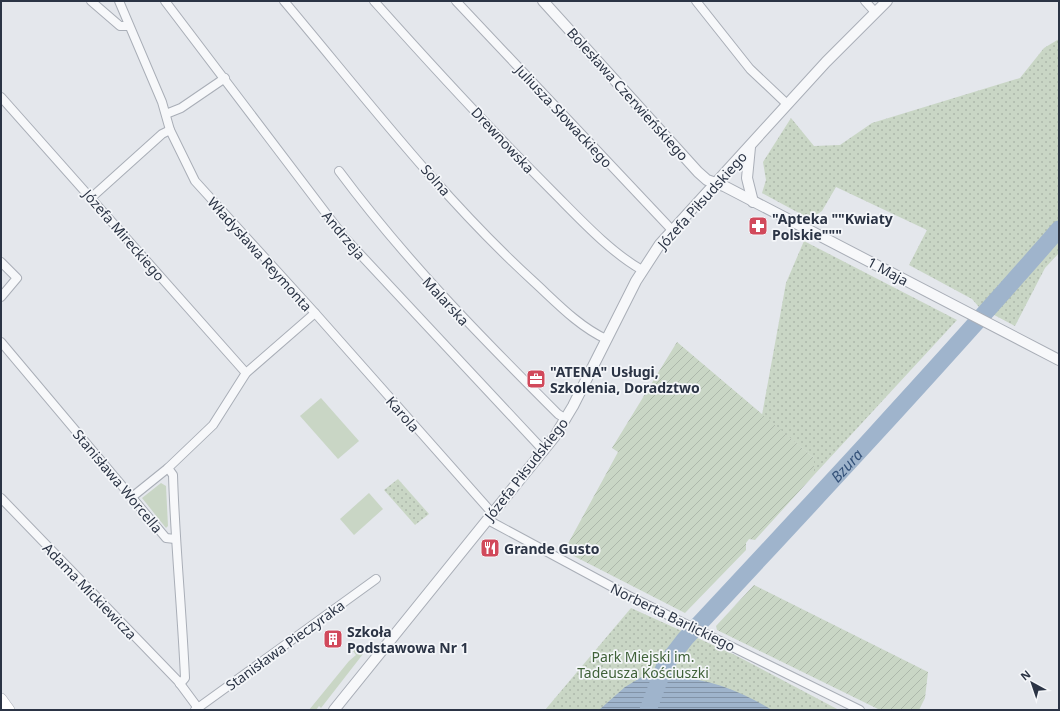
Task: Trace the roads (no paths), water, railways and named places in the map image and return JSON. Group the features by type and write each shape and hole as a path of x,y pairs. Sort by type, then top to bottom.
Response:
{"main road":[{"path":"1,699 9,710"}],"street":[{"path":"91,1 120,26 128,26"},
{"name":"Władysława Reymonta","path":"119,1 128,26 166,114 170,130 195,181 314,313 246,373 214,425 168,468 132,497"},
{"name":"Andrzeja","path":"165,1 225,78 344,237 544,451"},
{"name":"Solna","path":"284,1 440,186 464,212 507,256 575,319 606,340"},
{"name":"Drewnowska","path":"374,1 505,145 582,220 631,264 642,270"},
{"name":"Juliusza Słowackiego","path":"456,1 672,230"},
{"name":"Bolesława Czerwieńskiego","path":"543,1 698,172 707,180 716,183"},
{"path":"696,1 750,69 787,104"},
{"path":"865,1 875,12"},
{"name":"Józefa Piłsudskiego","path":"334,710 544,451 566,419 642,270 672,230 787,104 887,1"},
{"path":"166,114 181,108 225,78"},
{"name":"Józefa Mireckiego","path":"1,98 92,198 246,373"},
{"path":"92,198 162,134 170,130"},
{"path":"750,146 747,178 753,202"},
{"name":"Malarska","path":"339,171 407,258 436,291 558,414 566,419"},
{"name":"1 Maja","path":"716,183 1059,360"},
{"path":"1,262 17,278 1,297"},
{"name":"Karola","path":"314,313 490,517"},
{"name":"Stanisława Worcella","path":"1,342 166,538 175,539 184,673 184,678 180,684"},
{"path":"168,468 173,475 175,539"},
{"name":"Adama Mickiewicza","path":"1,498 180,684 196,709"},
{"name":"Norberta Barlickiego","path":"490,517 558,560 860,710"},
{"name":"Stanisława Pieczyraka","path":"196,709 376,579"}],"water":[{"path":"665,665 674,677 700,680 725,687 772,710 599,710 625,687 660,666"}],"waterway":[{"name":"Bzura","path":"648,710 665,665 685,639 827,487 1059,229"}],"place":[{"name":"\"Apteka \"\"Kwiaty Polskie\"\"\"","path":"758,226"},
{"name":"\"ATENA\" Usługi, Szkolenia, Doradztwo","path":"536,379"},
{"name":"Grande Gusto","path":"490,548"},
{"name":"Szkoła Podstawowa Nr 1","path":"333,639"}],"park label":[{"name":"Park Miejski im. Tadeusza Kościuszki","path":"643,664"}]}
